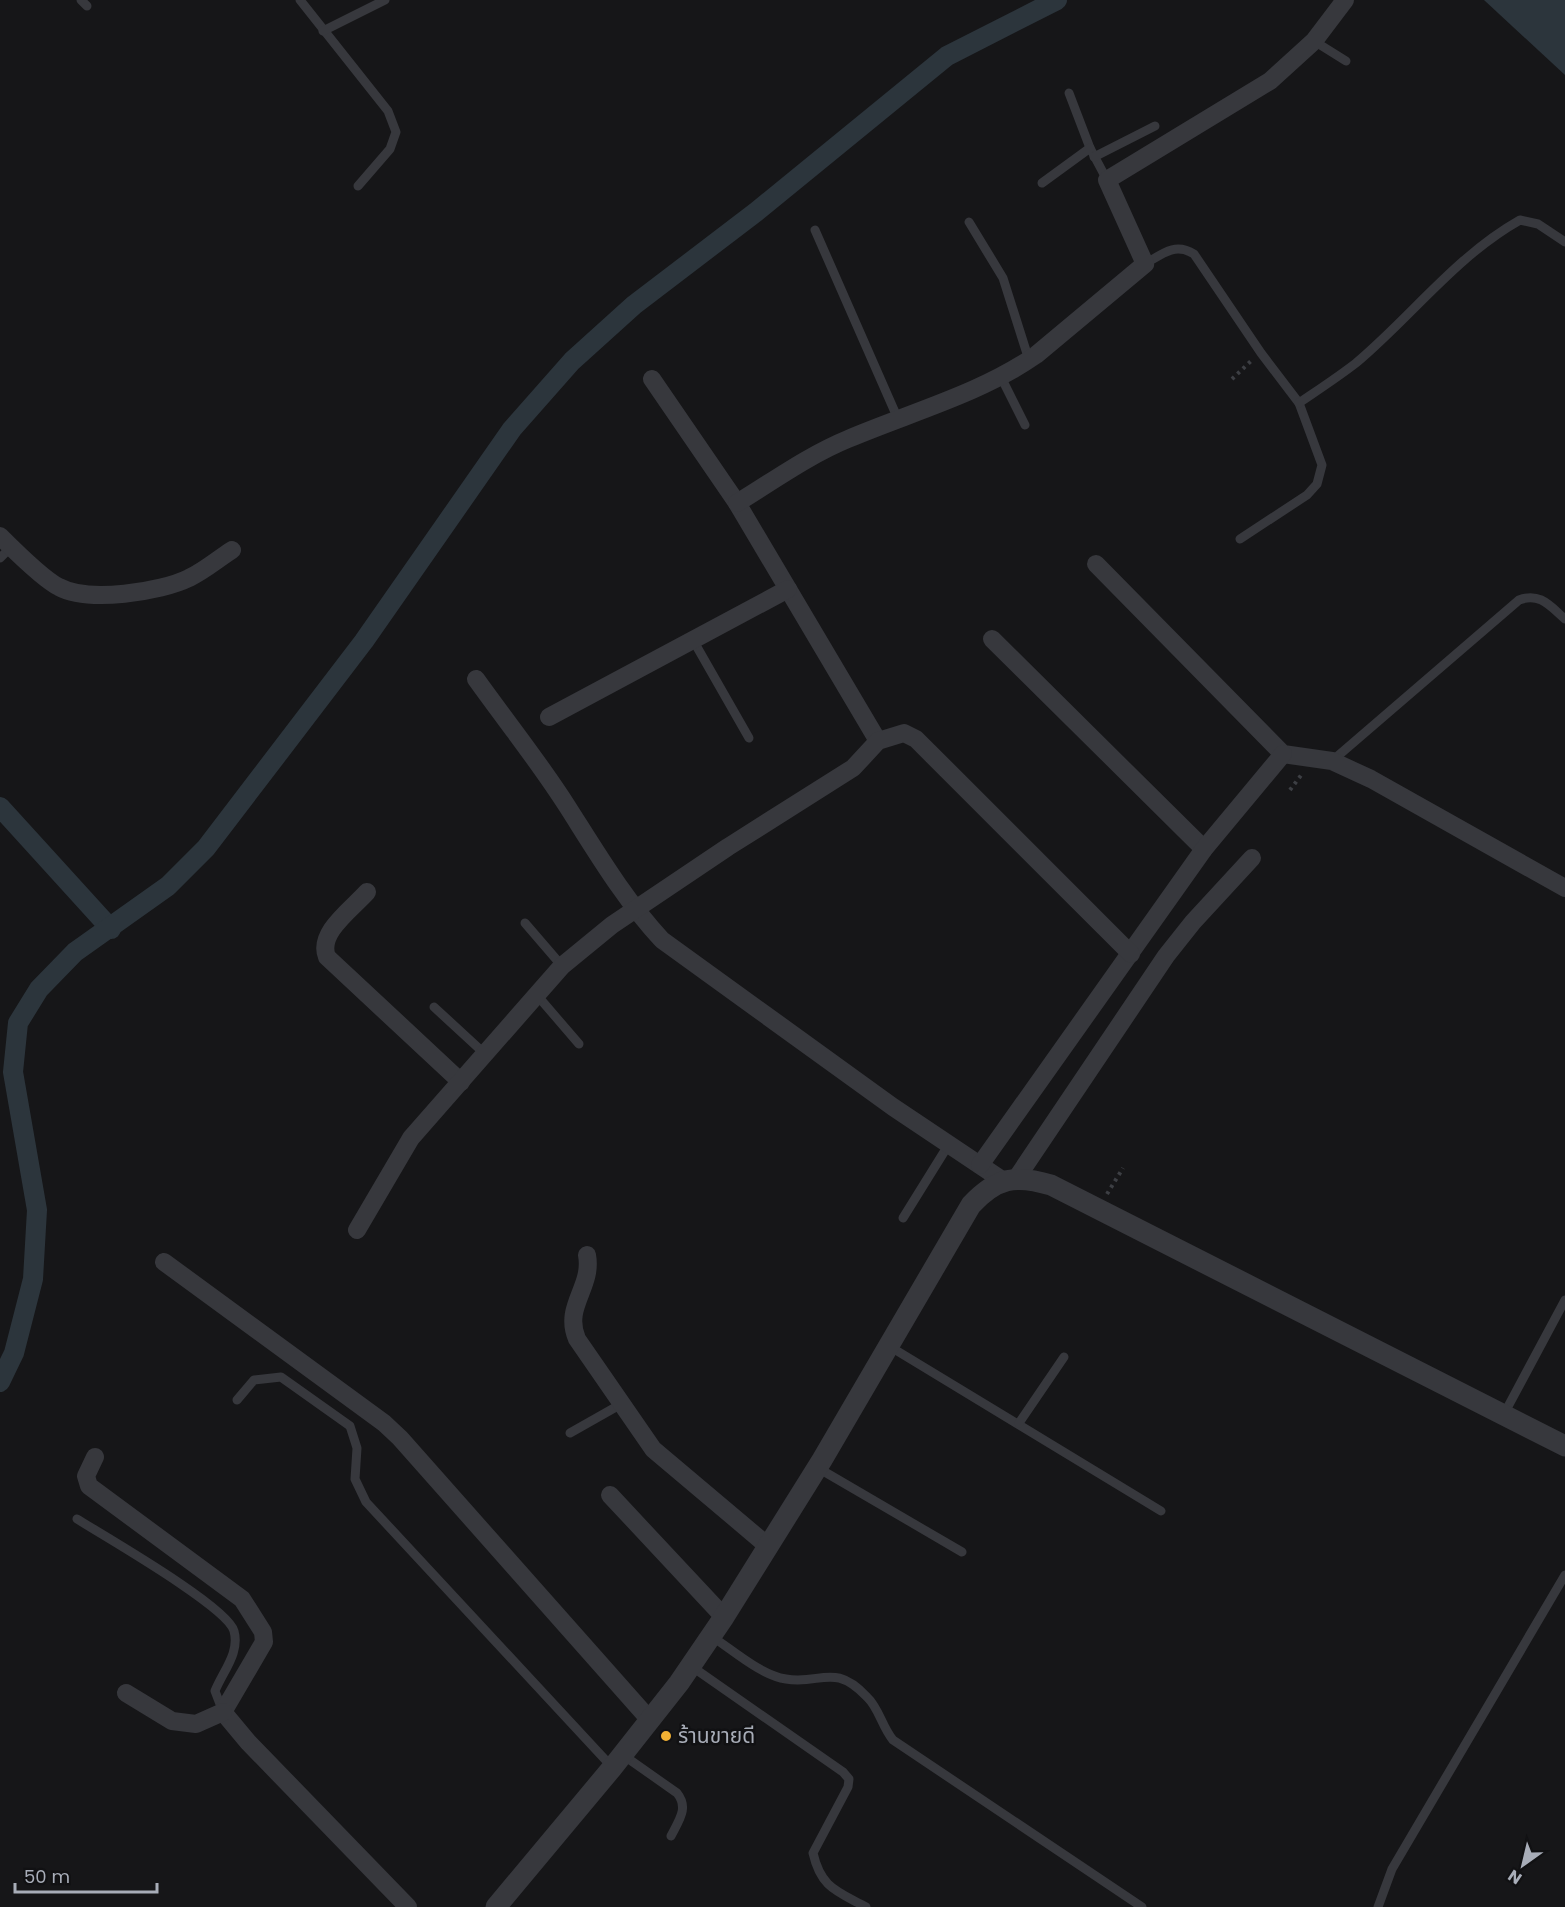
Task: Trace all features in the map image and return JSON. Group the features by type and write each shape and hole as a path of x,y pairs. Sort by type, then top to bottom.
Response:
{"street":[{"path":"737,503 845,440 1000,375 1029,360 1145,264 1107,180 1270,81 1314,41 1345,0"},
{"path":"652,379 737,503 878,741"},
{"path":"4,547 59,587 82,593 112,594 157,589 189,578 232,550"},
{"path":"1096,564 1282,754 1332,761 1371,779 1565,888"},
{"path":"549,717 788,589"},
{"path":"992,639 1204,849"},
{"path":"476,679 566,804 610,876 635,911 662,940 705,973 949,1144 980,1165 1009,1180"},
{"path":"357,1230 411,1138 562,966 612,925 852,768 878,741 904,733 916,739 1131,954"},
{"path":"980,1165 1204,849 1282,754"},
{"path":"1009,1180 1166,956 1193,922 1252,858"},
{"path":"367,892 326,937 324,949 327,957 461,1082"},
{"path":"501,1906 617,1761 690,1666 724,1617 818,1468 971,1204 986,1189 1009,1180 1035,1180 1051,1185 1565,1446"},
{"path":"587,1255 590,1269 574,1308 573,1330 653,1449 769,1547"},
{"path":"164,1262 384,1423 400,1438 649,1719"},
{"path":"95,1457 86,1476 89,1486 242,1599 263,1632 264,1642 223,1712 196,1724 172,1721 126,1693"},
{"path":"610,1495 724,1617"},
{"path":"223,1712 248,1742 408,1907"}],"lane":[{"path":"300,0 388,111 396,132 390,149 358,186"},
{"path":"323,31 385,0"},
{"path":"1314,41 1346,61"},
{"path":"1069,93 1092,153 1107,180"},
{"path":"1042,183 1092,153 1155,126"},
{"path":"1299,404 1356,363 1466,259 1504,229 1520,220 1538,224 1565,242"},
{"path":"969,222 1003,278 1029,360"},
{"path":"815,230 898,419"},
{"path":"1145,264 1171,249 1183,247 1194,254 1261,353 1299,404 1322,465 1317,484 1307,495 1240,539"},
{"path":"1000,375 1025,425"},
{"path":"1332,761 1519,600 1530,596 1540,597 1565,619"},
{"path":"693,640 748,738"},
{"path":"525,923 562,966"},
{"path":"536,994 579,1044"},
{"path":"434,1007 485,1054"},
{"path":"903,1218 949,1144"},
{"path":"1502,1416 1565,1300"},
{"path":"889,1346 1161,1511"},
{"path":"1018,1423 1064,1358"},
{"path":"237,1400 254,1380 281,1377 350,1426 357,1448 355,1479 366,1502 617,1761 677,1792 685,1808 671,1836"},
{"path":"570,1433 623,1403"},
{"path":"818,1468 962,1552"},
{"path":"78,1519 170,1577 229,1620 235,1632 236,1647 215,1690 216,1700 223,1712"},
{"path":"1378,1907 1392,1869 1565,1575"},
{"path":"711,1636 771,1674 788,1680 832,1676 842,1678 868,1697 885,1730 893,1740 1142,1907"},
{"path":"690,1666 843,1772 849,1779 848,1787 813,1853 817,1868 829,1887 866,1907"}],"path":[{"path":"1232,379 1261,353"},
{"path":"1098,1207 1123,1168"}],"shaded area":[{"path":"1484,0 1565,0 1565,75"}],"waterway":[{"path":"0,1382 14,1353 33,1279 37,1210 13,1072 18,1023 39,989 75,952 168,886 206,848 364,641 512,429 572,361 634,305 756,212 947,56 1057,0"},
{"path":"0,807 111,929"}],"place":[{"name":"ร้านขายดี","path":"666,1736"}]}
